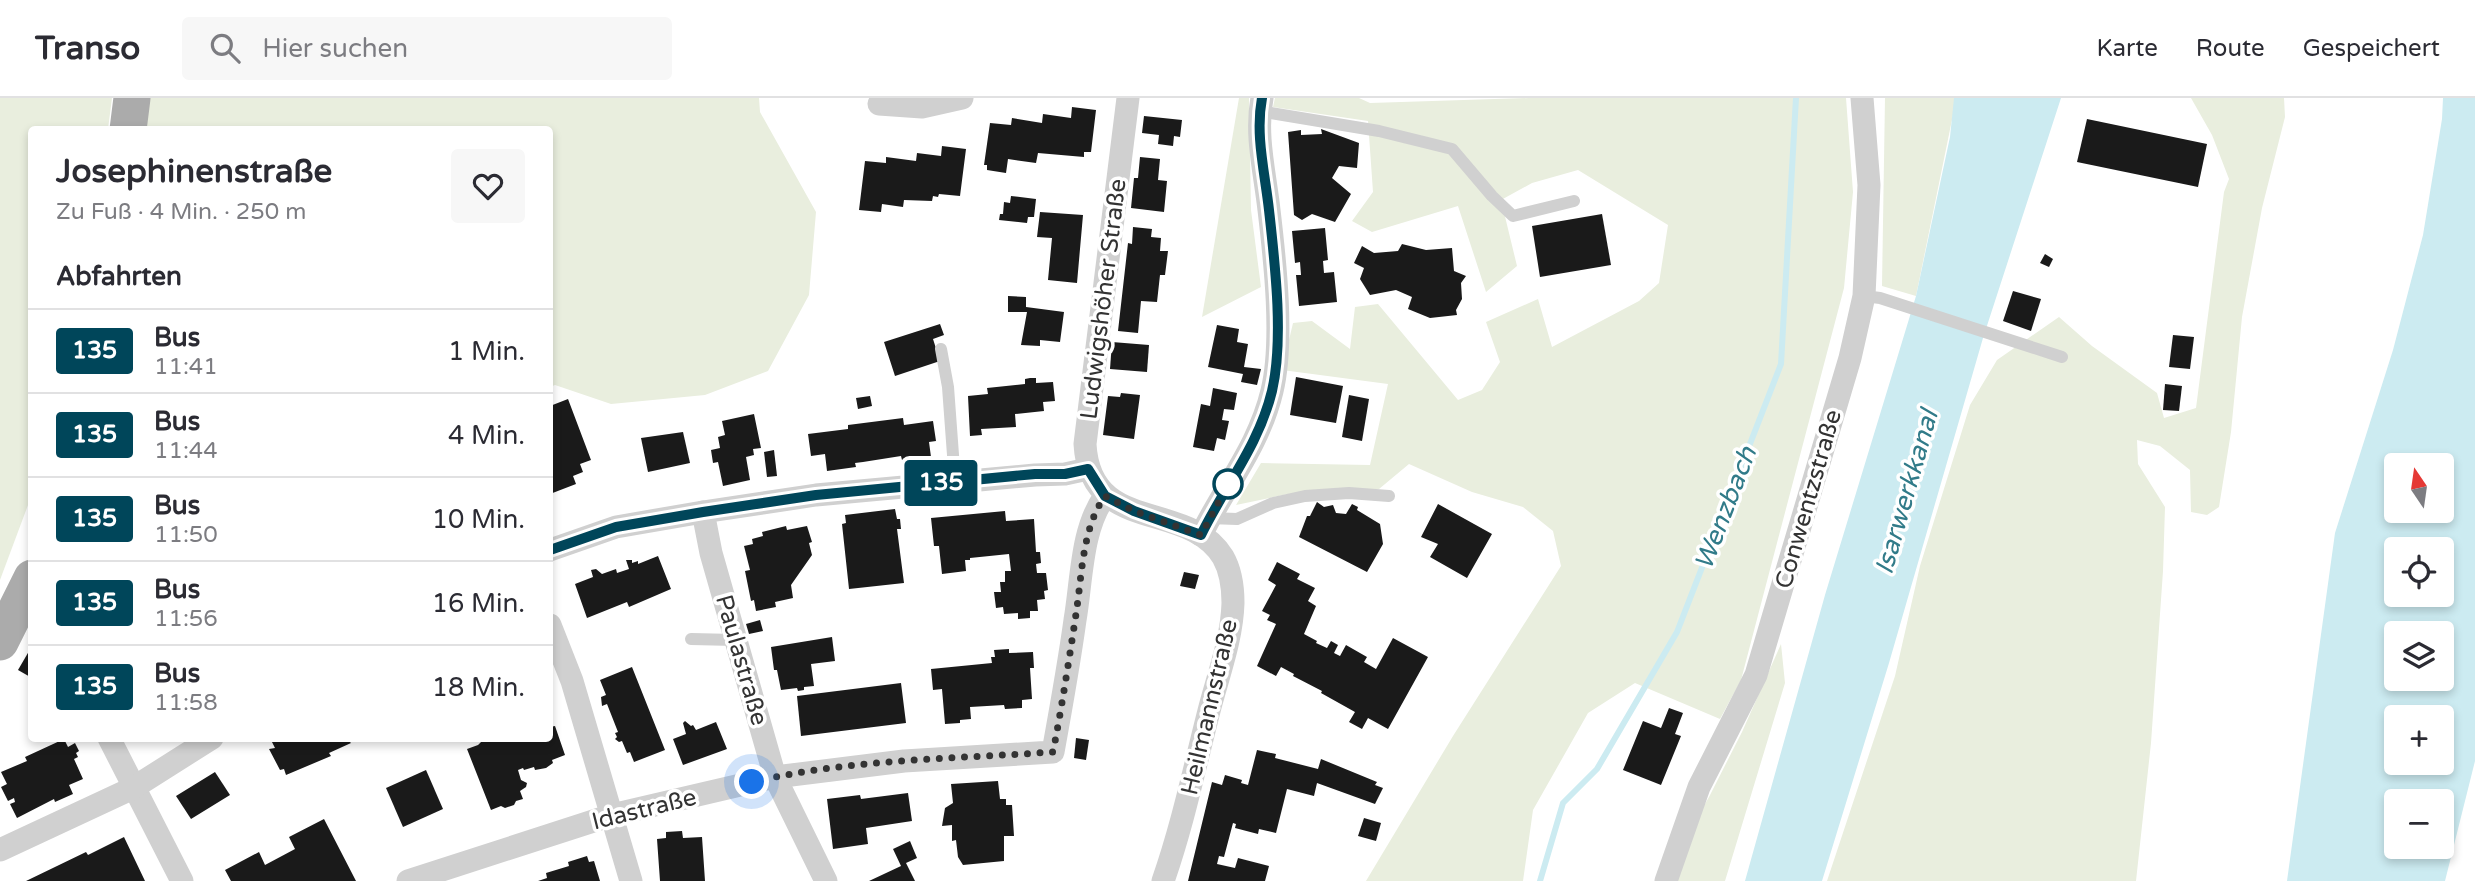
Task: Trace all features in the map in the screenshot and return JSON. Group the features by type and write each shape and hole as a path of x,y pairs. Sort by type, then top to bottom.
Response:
{"main road":[{"path":"128,126 132,98"},
{"path":"0,642 28,592"}],"street":[{"path":"879,104 922,107 962,98"},
{"name":"Ludwigshöher Straße","path":"1105,496 1088,469 1085,444 1128,98"},
{"name":"Conwentzstraße","path":"1666,881 1699,786 1756,675 1850,358 1864,296 1869,185 1862,98"},
{"path":"1105,496 1134,511 1205,526 1249,454 1264,419 1272,389 1277,310 1269,210 1261,156 1261,105"},
{"path":"553,549 616,527 816,495 1035,474 1065,474 1088,469"},
{"name":"Idastraße","path":"408,881 612,815 775,777 904,761 1053,752 1066,685 1087,540 1094,511 1105,496"},
{"name":"Paulastraße","path":"703,512 735,640 775,777 826,881"},
{"name":"Heilmannstraße","path":"1163,881 1180,833 1233,605 1232,582 1227,567 1205,526"},
{"path":"553,633 572,681 631,881"},
{"path":"111,742 182,881"},
{"path":"0,850 133,788 206,742"}],"lane":[{"path":"1261,105 1452,149 1513,216 1574,201"},
{"path":"1864,296 1900,304 2062,357"},
{"path":"941,349 948,387 955,482"},
{"path":"1205,526 1237,519 1273,503 1305,496 1349,493 1389,496"},
{"path":"691,639 735,640"}],"green space":[{"path":"0,98 112,98 108,126 28,126 28,505 0,580"},
{"path":"148,98 759,98 760,112 816,212 809,295 768,371 705,395 611,404 553,386 553,126 144,126"},
{"path":"1239,98 1249,98 1251,210 1261,287 1202,317"},
{"path":"1275,98 1359,98 1370,103 1529,98 1846,98 1853,192 1844,288 1741,680 1720,719 1635,683 1588,713 1533,810 1523,881 1366,881 1453,736 1561,566 1553,531 1523,507 1472,492 1409,464 1379,489 1288,494 1236,505 1261,463 1370,465 1388,384 1282,370 1293,323 1312,321 1350,349 1355,307 1378,304 1458,400 1482,390 1500,362 1486,322 1538,299 1552,347 1639,301 1659,283 1668,225 1578,170 1532,183 1501,200 1517,266 1486,292 1458,206 1372,232 1352,221 1373,192 1368,121 1273,107"},
{"path":"1885,98 1954,98 1955,105 1916,296 1882,286"},
{"path":"2191,98 2284,98 2285,117 2262,208 2242,317 2231,432 2219,507 2207,515 2191,512 2190,470 2160,446 2137,440 2138,464 2165,507 2151,743 2136,881 1827,881 1895,676 1920,566 1970,405 1997,360 2059,317 2092,346 2157,393 2164,418 2196,408 2224,192 2229,179 2212,135"},
{"path":"1781,644 1785,683 1725,881 1660,881 1709,797 1742,732"}],"water":[{"name":"Isarwerkkanal","path":"1954,98 2061,98 1983,338 1889,663 1822,881 1745,881 1825,595 1916,296 1950,137"},
{"path":"2443,98 2475,98 2475,761 2454,845 2454,789 2384,789 2384,859 2450,859 2445,881 2287,881 2335,533 2393,350 2423,235"}],"building":[{"path":"1072,107 1096,110 1091,152 1084,152 1084,157 1038,153 1036,163 1008,159 1006,173 987,170 987,165 984,165 990,123 1011,125 1012,118 1042,123 1043,114 1071,118"},
{"path":"1144,116 1182,120 1180,137 1174,136 1173,146 1158,144 1159,135 1142,133"},
{"path":"2087,119 2207,144 2198,187 2077,162"},
{"path":"1321,129 1359,143 1357,168 1339,166 1332,178 1351,194 1335,222 1312,214 1302,220 1294,215 1288,132 1301,130 1301,135 1322,134"},
{"path":"942,146 966,149 960,196 939,194 938,197 933,196 932,201 904,200 903,207 882,204 881,212 859,210 865,161 886,163 886,157 916,161 917,153 941,156"},
{"path":"1140,157 1160,159 1158,180 1167,181 1164,212 1131,208 1134,178 1138,178"},
{"path":"1011,196 1036,199 1034,217 1028,217 1027,223 999,220 1000,214 1003,214 1004,202 1010,203"},
{"path":"1040,212 1083,215 1077,283 1048,280 1052,238 1037,237"},
{"path":"1602,214 1611,265 1540,277 1532,226"},
{"path":"1133,227 1152,229 1151,237 1161,238 1160,251 1168,251 1165,275 1160,275 1157,302 1141,301 1138,333 1118,331 1128,243 1132,244"},
{"path":"1325,228 1328,260 1323,261 1324,273 1334,272 1337,302 1299,306 1296,275 1301,275 1300,262 1295,263 1292,231"},
{"path":"1402,244 1426,250 1452,248 1454,271 1466,276 1461,283 1462,299 1456,310 1457,315 1430,318 1408,309 1412,297 1396,290 1370,295 1360,279 1364,268 1354,263 1362,246 1374,253 1398,251"},
{"path":"2045,254 2053,259 2049,267 2040,263"},
{"path":"2013,291 2041,299 2031,331 2003,321"},
{"path":"1008,296 1026,297 1026,307 1064,312 1060,342 1040,340 1040,346 1021,345 1027,312 1008,312"},
{"path":"940,324 944,335 933,339 940,361 895,376 884,342"},
{"path":"1217,325 1239,329 1237,342 1248,344 1244,367 1261,369 1257,385 1241,382 1243,374 1208,367"},
{"path":"2173,335 2194,337 2190,369 2169,367"},
{"path":"1112,342 1149,345 1147,372 1110,369"},
{"path":"1296,377 1343,386 1336,423 1290,415"},
{"path":"1036,378 1036,383 1053,382 1055,401 1043,402 1044,411 1015,414 1016,427 981,429 982,435 970,436 968,396 988,394 987,388 1025,384 1025,379"},
{"path":"2165,384 2182,386 2179,411 2163,410"},
{"path":"1213,388 1237,393 1234,410 1224,409 1222,420 1229,421 1225,440 1217,438 1214,451 1193,447 1201,404 1210,406"},
{"path":"1121,393 1140,395 1134,439 1103,435 1108,396 1120,397"},
{"path":"1349,395 1369,399 1362,441 1342,437"},
{"path":"870,396 872,406 858,409 856,398"},
{"path":"568,399 591,460 580,464 583,472 573,476 576,484 553,493 553,405"},
{"path":"754,414 761,448 753,449 754,455 746,457 750,480 723,486 718,462 713,463 711,450 720,448 718,437 725,435 722,421"},
{"path":"903,418 904,425 933,421 936,441 929,442 931,457 902,460 901,456 855,463 856,467 827,471 825,454 811,456 808,434 848,429 848,425"},
{"path":"683,432 690,463 648,472 641,438"},
{"path":"774,450 777,476 767,477 764,452"},
{"path":"1317,502 1324,507 1333,505 1336,513 1346,514 1352,504 1380,524 1383,544 1367,572 1299,537 1307,516 1310,516"},
{"path":"1438,504 1492,534 1467,578 1430,557 1438,544 1421,537"},
{"path":"895,509 897,519 900,519 901,529 897,529 904,583 849,589 842,524 846,523 845,515"},
{"path":"1005,511 1006,521 1034,519 1036,552 1040,552 1041,563 1036,564 1037,573 1046,573 1048,590 1044,591 1045,599 1037,600 1038,611 1030,611 1030,618 1018,619 1018,613 1004,614 1003,607 996,608 994,592 1001,592 1000,582 1005,582 1005,571 1011,571 1009,554 970,558 965,560 966,571 942,574 939,546 934,546 931,518"},
{"path":"786,526 787,530 807,526 812,542 809,543 812,555 791,585 793,598 775,602 776,607 756,611 754,600 751,601 745,571 750,570 744,546 753,544 752,539 763,536 762,532"},
{"path":"658,556 671,589 629,607 627,602 587,618 575,584 593,577 591,570 596,569 602,574 616,569 617,573 629,569 626,560 632,560 632,563 638,561 638,564"},
{"path":"1277,562 1300,574 1297,579 1315,588 1308,601 1316,606 1304,634 1317,641 1316,643 1327,648 1331,641 1338,645 1334,653 1340,656 1346,645 1367,657 1364,662 1376,669 1393,638 1428,657 1388,729 1368,718 1362,729 1349,722 1355,712 1293,676 1294,674 1281,667 1276,676 1257,666 1276,624 1267,620 1270,615 1262,611 1276,585 1268,580"},
{"path":"1184,572 1199,575 1195,589 1180,586"},
{"path":"760,620 763,631 749,634 746,624"},
{"path":"832,637 835,661 811,664 814,686 798,691 797,688 781,690 777,670 774,670 771,647"},
{"path":"1009,649 1009,653 1033,652 1034,668 1030,668 1032,699 1022,700 1022,708 1005,709 1004,705 970,707 971,719 945,724 942,689 933,690 931,669 992,663 994,650"},
{"path":"28,653 28,676 18,670"},
{"path":"632,667 665,750 634,762 622,741 615,739 615,733 618,732 607,704 602,706 601,697 606,695 600,680"},
{"path":"901,683 906,723 801,736 797,696"},
{"path":"1669,708 1683,713 1675,734 1681,736 1661,785 1623,770 1643,721 1661,728"},
{"path":"685,721 696,730 716,722 727,749 683,765 673,739 686,734 683,723"},
{"path":"553,726 565,755 552,760 553,763 546,768 518,770 521,780 527,783 520,791 523,799 516,801 514,805 491,810 467,749 481,742 553,742"},
{"path":"1076,738 1089,740 1086,760 1074,758"},
{"path":"58,742 66,742 68,747 75,743 79,751 76,753 78,757 74,759 83,779 69,785 73,794 55,802 54,799 17,818 10,804 15,802 14,798 8,801 1,787 7,784 1,772 27,761 25,757"},
{"path":"272,742 351,743 329,753 331,756 286,775 284,769 280,770 269,749 275,748"},
{"path":"1257,750 1276,754 1275,758 1318,769 1321,759 1377,782 1375,785 1383,788 1375,804 1317,783 1314,796 1287,789 1276,833 1259,829 1258,834 1235,828 1236,824 1233,823 1224,857 1219,856 1217,864 1235,868 1238,858 1269,866 1265,881 1188,881 1212,782 1222,785 1225,775 1242,780 1241,783 1248,785"},
{"path":"426,770 443,809 403,827 386,788"},
{"path":"215,772 230,795 191,819 176,796"},
{"path":"998,781 1000,799 1006,799 1006,805 1012,805 1014,836 1004,836 1004,861 963,865 958,857 956,840 952,841 952,825 942,826 945,808 953,803 951,784"},
{"path":"908,793 912,821 866,828 868,844 833,849 827,799 860,795 861,799"},
{"path":"1364,818 1381,823 1376,841 1358,836"},
{"path":"324,819 356,881 231,881 225,870 259,852 265,865 295,849 289,837"},
{"path":"682,831 683,838 702,837 705,881 660,881 657,839 666,838 666,832"},
{"path":"124,837 145,881 26,881 86,852 88,855"},
{"path":"910,841 917,858 906,863 915,881 869,881 901,866 893,849"},
{"path":"587,856 589,862 594,861 600,881 538,881 547,878 546,873 569,866 568,862"}],"waterway":[{"name":"Wenzbach","path":"1540,881 1563,803 1597,769 1677,632 1781,364 1796,98"}],"bus line":[{"name":"135","path":"553,549 616,527 726,508 816,495 1035,474 1065,474 1088,469 1105,496 1134,511 1201,535 1232,477 1249,454 1264,419 1272,389 1277,310 1269,210 1261,156 1259,111 1262,98"}],"route":[{"path":"752,782 904,761 1053,752 1094,511 1105,496 1134,511 1201,535 1232,477 1228,484"}]}
